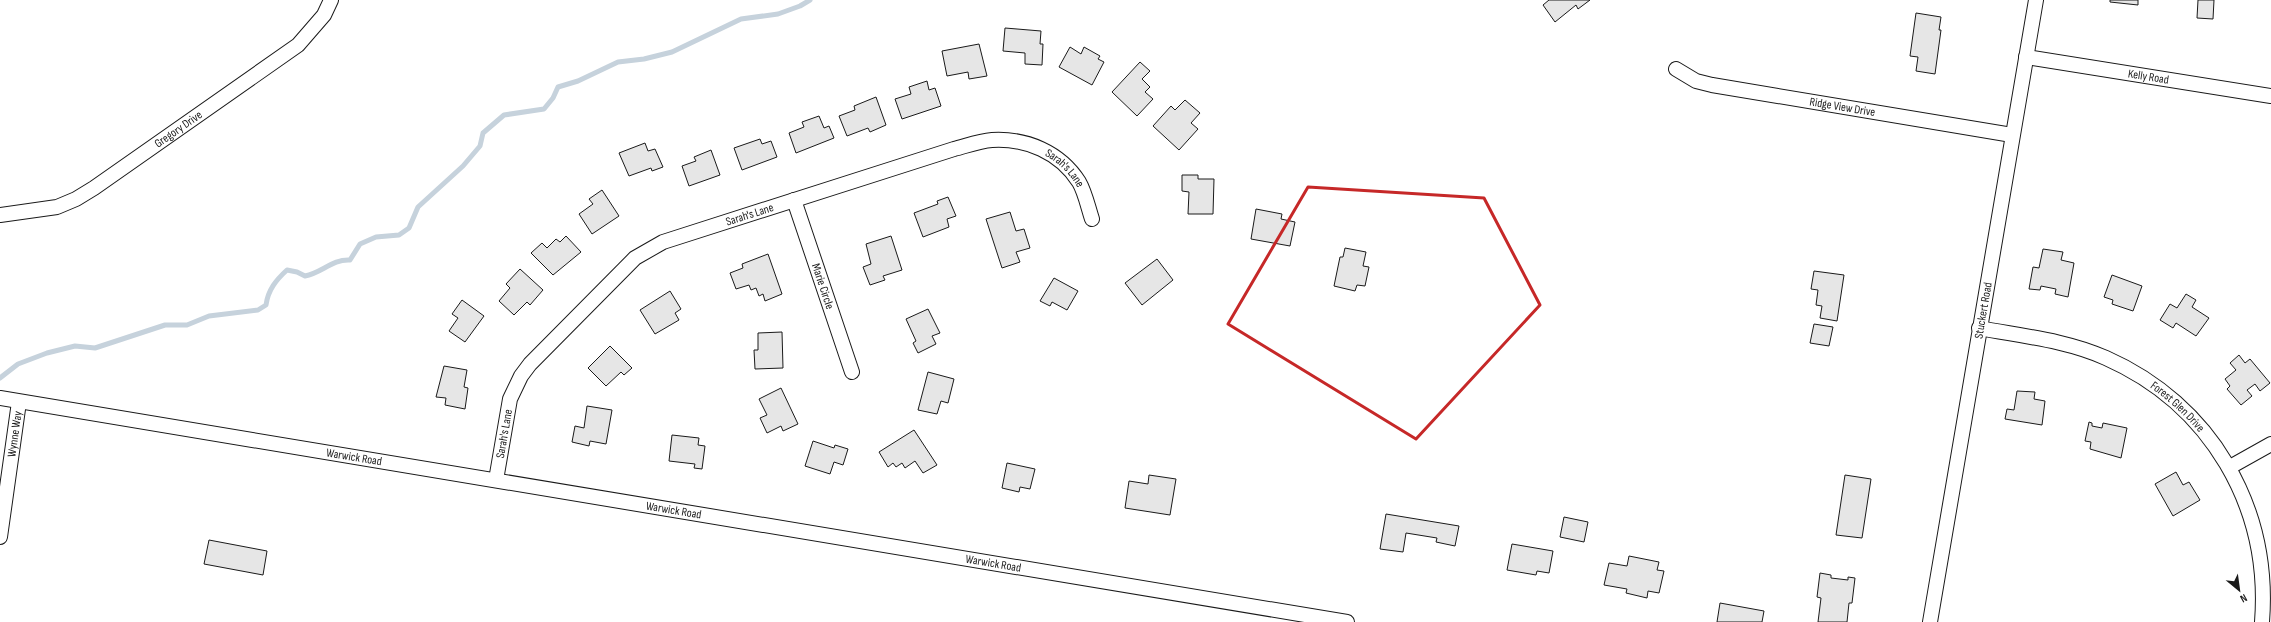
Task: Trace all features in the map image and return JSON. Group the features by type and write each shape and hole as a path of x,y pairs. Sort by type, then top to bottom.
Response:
{"street":[{"name":"Gregory Drive","path":"0,215 57,207 76,199 94,188 298,44 324,15 331,0"},
{"name":"Stuckert Road","path":"1930,622 2036,0"},
{"name":"Kelly Road","path":"2026,57 2271,96"},
{"name":"Ridge View Drive","path":"1676,69 1696,81 1712,85 2012,136"},
{"name":"Sarah's Lane","path":"496,480 510,399 521,376 530,364 635,258 663,242 981,142 1013,140 1034,145 1047,151 1070,170 1079,182 1092,219"},
{"name":"Marie Circle","path":"794,200 852,372"},
{"name":"Forest Glen Drive","path":"1979,328 2070,346 2105,357 2136,372 2176,401 2195,419 2217,446 2230,467 2250,507 2259,540 2264,574 2262,622"},
{"name":"Warwick Road","path":"0,398 496,480 905,550 1348,622"},
{"name":"Wynne Way","path":"0,537 20,402"},
{"path":"2230,467 2271,444"}],"highlighted area":[{"path":"1308,187 1484,198 1540,305 1416,439 1228,324"}],"building":[{"path":"1549,0 1590,0 1578,9 1576,5 1555,22 1543,5"},
{"path":"2110,0 2138,0 2138,5 2110,2"},
{"path":"2198,0 2214,0 2213,19 2197,18"},
{"path":"1916,13 1941,17 1939,30 1941,30 1935,74 1916,71 1918,57 1910,56"},
{"path":"1005,28 1041,31 1040,44 1043,44 1042,65 1025,64 1025,53 1003,51"},
{"path":"979,44 987,76 969,79 968,72 947,76 942,51"},
{"path":"1070,47 1081,54 1084,47 1100,56 1098,59 1104,62 1092,85 1059,67"},
{"path":"1140,62 1150,71 1142,79 1150,87 1145,92 1153,99 1137,116 1112,92"},
{"path":"927,81 929,90 935,88 941,106 902,119 895,99 911,94 909,87"},
{"path":"876,97 886,125 870,132 868,128 847,136 839,116 855,110 854,106"},
{"path":"1185,100 1200,113 1191,123 1198,129 1179,150 1153,126 1171,106 1175,110"},
{"path":"819,116 824,128 829,126 834,138 796,153 789,133 804,127 802,122"},
{"path":"760,139 762,144 771,141 777,157 742,170 734,148"},
{"path":"645,143 648,151 655,149 663,167 652,171 651,168 629,176 619,153"},
{"path":"711,150 720,175 689,186 682,166 696,161 694,157"},
{"path":"1182,175 1198,175 1198,179 1214,179 1213,214 1188,214 1189,192 1182,191"},
{"path":"602,190 619,216 592,234 579,214 593,204 589,199"},
{"path":"948,197 956,216 947,219 949,227 923,237 914,213 938,204 937,201"},
{"path":"1256,209 1282,214 1281,219 1295,222 1290,246 1251,239"},
{"path":"1010,212 1016,231 1024,229 1030,248 1016,252 1020,262 1002,268 986,219"},
{"path":"566,236 581,252 553,275 531,253 542,243 547,248 556,239 560,242"},
{"path":"891,236 902,270 883,276 885,280 870,285 863,267 871,264 866,244"},
{"path":"1345,248 1366,252 1363,266 1369,267 1365,286 1357,285 1355,291 1334,286 1340,257 1343,257"},
{"path":"2043,249 2063,252 2061,260 2074,263 2068,297 2055,294 2056,289 2041,286 2040,290 2029,289 2033,267 2039,268"},
{"path":"768,254 782,294 765,301 763,294 759,296 756,288 751,290 749,285 736,289 730,273 743,268 742,264"},
{"path":"1157,259 1173,280 1142,305 1125,283"},
{"path":"520,269 543,290 530,305 527,302 514,315 499,301 510,288 506,284"},
{"path":"1814,271 1844,275 1837,321 1820,318 1822,306 1816,305 1818,290 1811,289"},
{"path":"2112,275 2142,286 2133,311 2112,304 2113,300 2104,297"},
{"path":"1054,278 1078,291 1067,310 1052,302 1050,306 1040,301"},
{"path":"670,291 681,309 675,313 679,320 655,334 640,310"},
{"path":"2186,294 2196,300 2192,307 2209,318 2196,336 2176,323 2173,328 2160,320 2170,304 2177,308"},
{"path":"462,300 484,316 465,342 449,331 458,318 452,314"},
{"path":"928,309 940,333 932,336 936,344 918,353 913,343 916,341 906,319"},
{"path":"1814,324 1833,327 1829,346 1810,343"},
{"path":"782,332 783,368 755,369 754,350 758,350 758,333"},
{"path":"610,346 632,368 624,375 621,372 606,386 588,368"},
{"path":"2239,355 2245,363 2250,359 2270,383 2260,391 2255,384 2247,390 2252,396 2241,405 2227,389 2230,386 2225,379 2236,370 2230,363"},
{"path":"444,366 467,370 464,387 468,388 465,409 445,405 446,398 436,397"},
{"path":"928,372 954,379 948,403 941,401 937,414 918,410"},
{"path":"781,388 798,424 783,431 781,426 767,433 760,418 767,415 759,399"},
{"path":"2017,391 2035,392 2034,399 2045,401 2042,425 2005,419 2007,409 2014,410"},
{"path":"587,406 612,410 606,444 590,441 589,446 572,442 575,426 584,428"},
{"path":"2089,422 2092,423 2092,426 2102,428 2103,423 2127,428 2121,458 2090,449 2091,442 2085,441"},
{"path":"914,430 937,465 923,473 915,461 905,468 902,463 896,467 893,463 888,467 879,452"},
{"path":"672,435 699,438 698,445 705,446 702,469 694,468 695,464 669,461"},
{"path":"813,441 834,448 835,445 848,449 843,465 834,462 830,474 805,466"},
{"path":"1007,463 1035,469 1030,489 1020,487 1019,492 1002,488"},
{"path":"2176,472 2183,485 2189,482 2200,500 2173,516 2155,484"},
{"path":"1149,475 1176,479 1170,515 1125,508 1129,481 1148,484"},
{"path":"1845,475 1871,479 1862,538 1836,535"},
{"path":"1386,514 1459,526 1455,546 1436,542 1437,538 1406,533 1403,552 1380,549"},
{"path":"1564,517 1588,522 1584,542 1560,537"},
{"path":"209,540 267,551 263,575 204,564"},
{"path":"1512,544 1553,551 1549,573 1537,571 1536,575 1507,570"},
{"path":"1629,556 1659,562 1657,570 1664,571 1659,593 1648,591 1647,598 1626,593 1627,589 1604,585 1609,563 1627,566"},
{"path":"1820,573 1831,575 1831,578 1848,580 1848,577 1855,578 1852,603 1849,603 1847,622 1818,622 1821,598 1817,597"},
{"path":"1720,603 1764,611 1762,622 1717,622"}],"waterway":[{"path":"0,378 18,364 47,353 75,346 95,348 165,325 187,325 209,316 258,310 266,305 273,286 287,270 297,272 305,276 317,272 332,264 344,260 350,260 360,244 376,237 399,235 409,228 418,207 463,166 480,146 483,133 504,115 544,109 553,98 558,87 578,81 618,62 644,59 672,52 741,19 778,14 800,6 810,0"}]}
